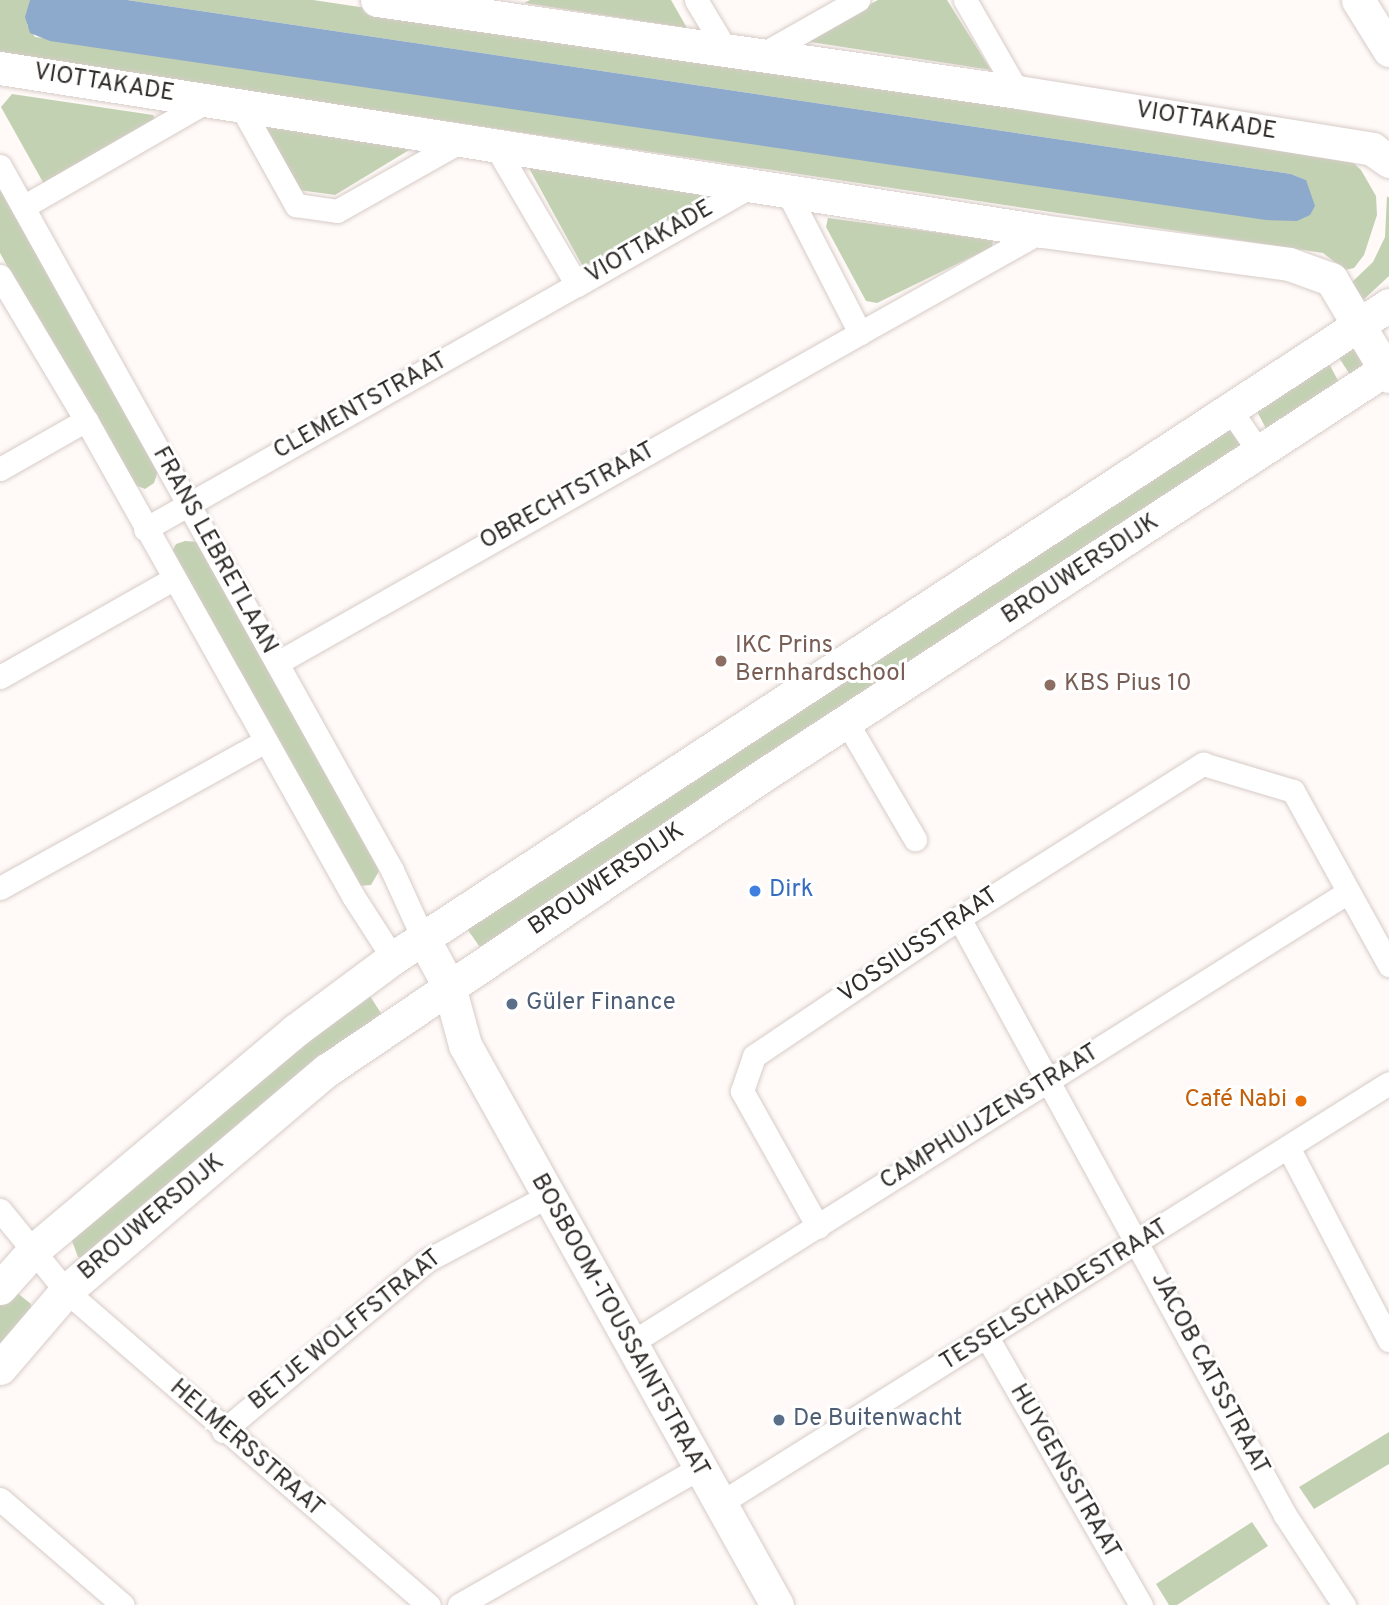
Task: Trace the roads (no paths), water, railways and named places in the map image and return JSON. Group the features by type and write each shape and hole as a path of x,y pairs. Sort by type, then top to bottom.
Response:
{"street":[{"name":"VIOTTAKADE","path":"377,0 488,7 726,50 1018,92 1372,149 1389,161"},
{"path":"761,55 858,0"},
{"path":"965,0 1018,92"},
{"path":"1358,0 1389,50"},
{"path":"700,8 726,50"},
{"name":"VIOTTAKADE","path":"0,68 1042,231 1289,264 1331,279 1388,371"},
{"name":"VIOTTAKADE","path":"23,207 207,101"},
{"path":"240,105 296,205 337,211 463,140"},
{"name":"VIOTTAKADE","path":"496,147 577,285 753,185"},
{"name":"FRANS LEBRETLAAN","path":"0,166 392,870 423,939"},
{"path":"787,191 860,333 1042,231"},
{"name":"FRANS LEBRETLAAN","path":"0,276 86,420 265,741 393,958"},
{"name":"CLEMENTSTRAAT","path":"145,529 577,285"},
{"name":"BROUWERSDIJK","path":"0,1288 35,1249 296,1030 393,958 1389,305"},
{"name":"OBRECHTSTRAAT","path":"277,663 860,333"},
{"name":"BROUWERSDIJK","path":"0,1368 66,1291 327,1070 846,721 1388,371"},
{"path":"1231,411 1261,453"},
{"path":"0,468 86,420"},
{"path":"0,677 173,579"},
{"path":"846,721 915,839"},
{"path":"0,888 265,741"},
{"name":"VOSSIUSSTRAAT","path":"818,1227 742,1091 754,1056 959,918 1203,764 1293,791 1389,965"},
{"name":"CAMPHUIJZENSTRAAT","path":"631,1343 1348,892"},
{"name":"JACOB CATSSTRAAT","path":"959,918 1050,1080 1285,1515 1344,1605"},
{"name":"BOSBOOM-TOUSSAINTSTRAAT","path":"423,939 449,986 464,1045 546,1197 777,1605"},
{"name":"BOSBOOM-TOUSSAINTSTRAAT","path":"393,958 421,1005 464,1045"},
{"name":"TESSELSCHADESTRAAT","path":"719,1504 988,1339 1389,1083"},
{"path":"1288,1147 1389,1340"},
{"name":"BETJE WOLFFSTRAAT","path":"223,1431 426,1261 546,1197"},
{"name":"HELMERSSTRAAT","path":"0,1210 35,1249 66,1291 223,1431 429,1605"},
{"name":"HUYGENSSTRAAT","path":"988,1339 1141,1605"},
{"path":"459,1605 699,1468"},
{"path":"0,1499 97,1597 123,1605"}],"water":[{"path":"30,0 127,0 1291,174 1306,180 1315,206 1310,215 1297,221 1266,220 50,41 30,33 25,17"}],"place":[{"name":"IKC Prins Bernhardschool","path":"721,661"},
{"name":"KBS Pius 10","path":"1050,685"},
{"name":"Dirk","path":"755,891"},
{"name":"Güler Finance","path":"512,1004"},
{"name":"Café Nabi","path":"1301,1101"},
{"name":"De Buitenwacht","path":"779,1420"}]}
